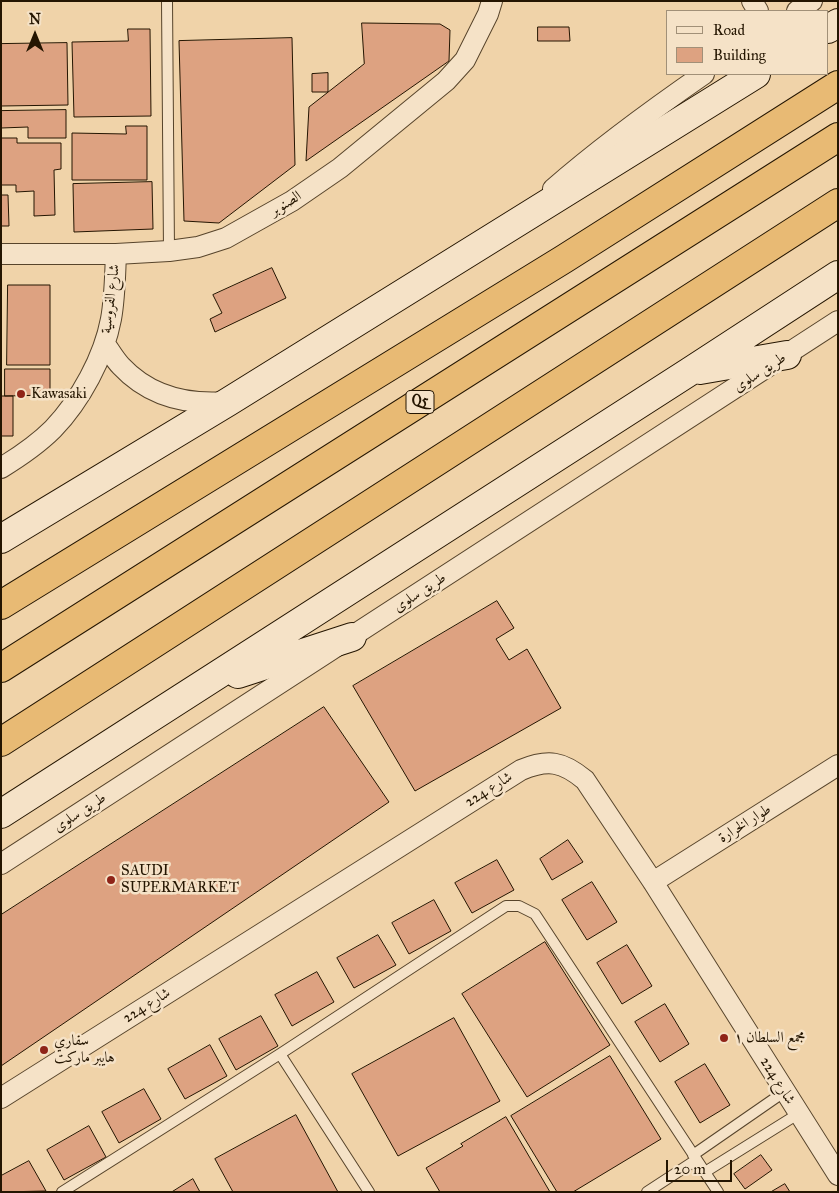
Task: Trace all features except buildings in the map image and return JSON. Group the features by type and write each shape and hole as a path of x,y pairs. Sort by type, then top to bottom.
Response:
{"highway":[{"path":"1,605 564,259 838,85"},
{"name":"Q5","path":"1,668 838,137"},
{"path":"5,739 838,202"}],"main road":[{"path":"1,539 228,402 754,75"},
{"path":"1,814 838,275"},
{"path":"689,372 787,355"},
{"path":"201,686 352,637"}],"street":[{"name":"الصنوبر","path":"1,254 116,254 169,251 198,247 226,238 292,201 340,168 446,81 465,60 479,35 492,1"},
{"path":"798,10 812,1"},
{"path":"514,224 579,166 634,123 703,75"},
{"name":"شارع الفروسية","path":"1,468 20,456 53,429 82,391 105,344 112,318 116,254"},
{"name":"طريق سلوى","path":"1,864 787,355 829,334 838,321"},
{"name":"شارع الفروسية","path":"105,344 120,365 138,381 158,393 181,401 196,403 228,402"},
{"name":"شارع 224","path":"1,1098 521,770 537,764 555,763 570,768 585,780 653,882 838,1175"},
{"name":"طوار الخرارة","path":"653,882 838,765"}],"lane":[{"path":"167,1 169,251"},
{"path":"62,1192 280,1054 506,906 519,906 535,914 718,1192"},
{"path":"280,1054 369,1192"},
{"path":"647,1192 784,1092"},
{"path":"705,1172 798,1114"}],"place":[{"name":"Kawasaki","path":"21,394"},
{"name":"SAUDI SUPERMARKET","path":"111,880"},
{"name":"مجمع السلطان ١","path":"724,1038"},
{"name":"سفاري هايبر ماركت","path":"44,1050"}]}
